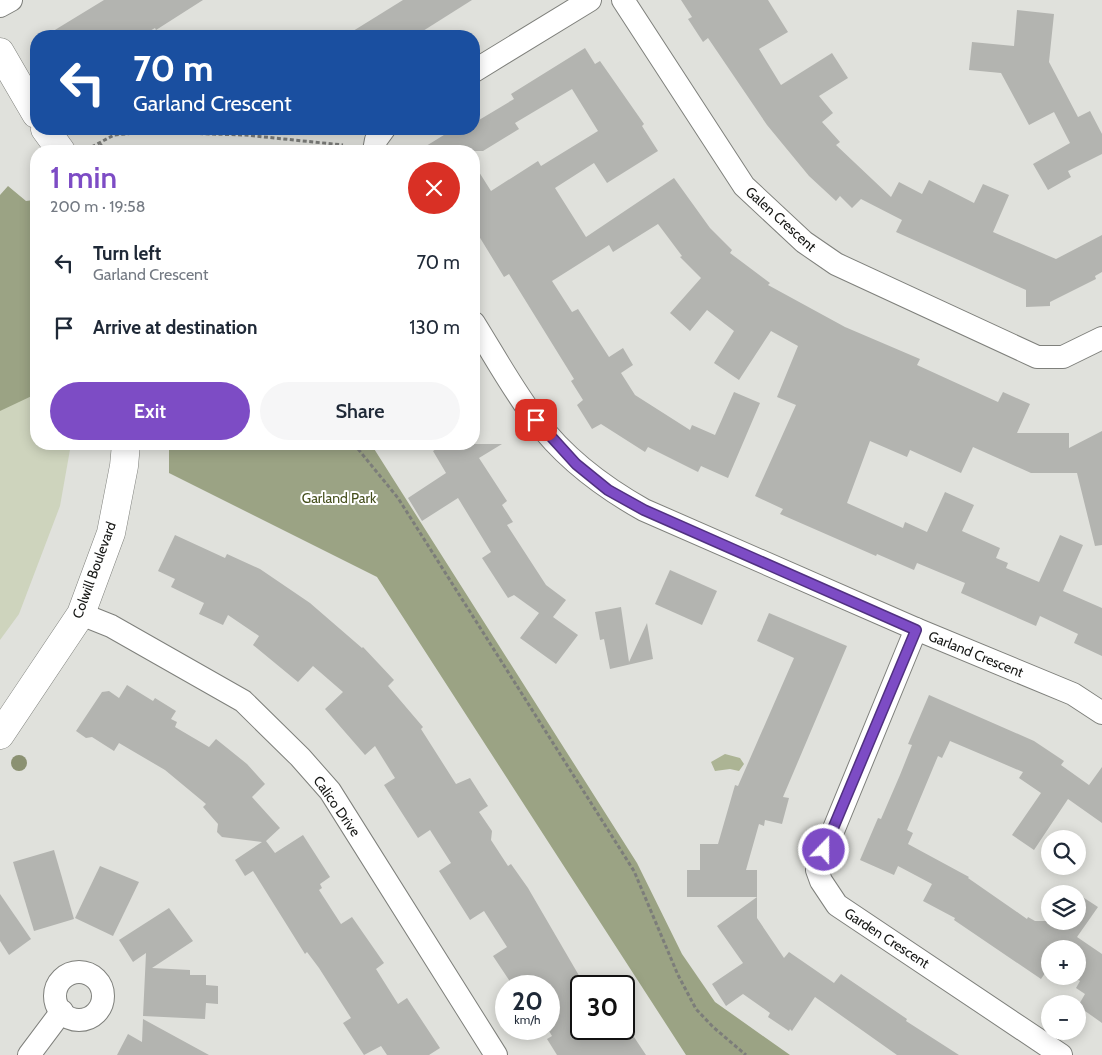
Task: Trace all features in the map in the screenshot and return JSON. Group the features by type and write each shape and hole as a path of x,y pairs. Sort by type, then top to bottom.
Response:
{"street":[{"path":"0,6 10,0"},
{"path":"480,67 590,0"},
{"name":"Galen Crescent","path":"623,0 744,186 812,248 836,264 1037,357 1063,357 1102,338"},
{"path":"0,52 30,104"},
{"name":"Garland Crescent","path":"480,332 536,420 576,464 608,490 644,510 916,630 1073,694 1102,713"},
{"name":"Colwill Boulevard","path":"0,735 82,614 111,533 125,450"},
{"name":"Calico Drive","path":"82,614 112,626 242,701 300,757 330,791 496,1055"},
{"name":"Garden Crescent","path":"916,630 817,870 821,881 836,905 1061,1055"},
{"path":"30,1055 62,1012"}],"path":[{"path":"100,144 114,135"},
{"path":"245,135 343,145"},
{"path":"359,450 398,498 634,871 678,975 696,1009 713,1027 746,1055"}],"shaded area":[{"path":"0,217 30,224 30,450 70,450 60,506 19,614 0,640"},
{"path":"725,754 740,758 744,764 739,771 730,769 715,771 711,762"}],"green space":[{"path":"8,186 26,201 30,200 30,397 0,411 0,195"},
{"name":"Garland Park","path":"169,450 375,450 637,863 682,954 715,1002 790,1055 686,1055 377,577 169,473"}],"building":[{"path":"104,0 203,0 156,30 155,28 152,30 55,30"},
{"path":"403,0 472,0 424,30 355,30"},
{"path":"681,0 768,0 788,32 759,49 781,85 832,53 848,78 819,96 833,113 822,122 840,142 836,145 891,197 899,182 922,194 929,180 974,203 983,184 1009,195 993,232 1056,259 1102,235 1102,272 1095,276 1096,279 1050,302 1050,306 1026,307 1026,290 896,232 902,220 861,199 852,208 840,196 836,201 809,176 767,125 708,38 703,42 688,19 692,17"},
{"path":"1017,10 1054,14 1049,62 1078,117 1090,111 1102,134 1102,154 1068,171 1071,177 1048,190 1033,164 1070,143 1054,112 1029,125 1001,73 969,70 972,42 1014,46"},
{"path":"585,48 595,64 600,61 644,124 642,126 658,151 607,183 594,163 555,188 586,237 674,178 710,228 732,250 730,253 770,283 768,285 845,327 920,359 917,365 998,402 1003,392 1030,404 1017,433 1069,433 1069,448 1102,431 1102,545 1095,546 1077,473 1031,473 973,447 961,473 910,450 907,457 870,441 847,503 903,528 905,522 927,532 945,492 974,505 962,531 1000,548 996,558 1008,563 1006,568 1039,582 1060,535 1083,545 1063,591 1102,608 1102,656 1074,643 1078,634 1040,616 1036,626 961,593 965,583 917,563 914,570 877,554 876,556 780,514 783,509 755,496 796,405 777,397 798,346 771,331 739,380 714,363 734,331 707,310 690,331 670,313 701,278 680,257 682,256 658,224 613,252 609,245 552,281 572,312 578,309 609,357 623,348 633,365 621,373 635,395 690,430 692,425 715,435 734,392 760,403 728,478 701,466 698,472 648,447 645,452 601,424 592,429 577,405 583,400 571,381 574,379 509,274 504,277 480,238 480,174 491,191 538,161 541,166 598,131 572,89 515,123 519,129 483,151 480,151 480,145 428,145 444,135 480,135 480,119 514,99 511,94"},
{"path":"480,444 502,444 479,458 507,501 502,505 513,522 507,525 546,585 566,600 553,617 578,635 556,664 520,638 539,613 514,595 508,598 482,558 491,552 458,498 422,521 408,498 446,473 433,451 480,450"},
{"path":"175,535 225,558 227,554 260,569 310,603 363,647 394,680 388,686 423,727 421,729 456,784 470,778 488,806 479,812 492,831 491,840 508,866 511,864 528,888 579,975 570,975 570,1040 635,1038 646,1055 557,1055 548,1040 560,1040 560,975 506,975 493,956 507,947 484,911 470,920 439,871 451,863 430,830 418,838 384,785 395,778 375,746 365,755 325,709 343,692 313,666 298,682 253,645 259,636 228,615 223,625 199,614 204,603 171,587 175,579 158,571"},
{"path":"670,570 717,591 702,625 655,604"},
{"path":"621,607 629,662 647,623 653,659 610,669 604,639 600,640 595,612"},
{"path":"769,613 847,646 783,797 789,798 782,824 765,820 764,826 759,824 746,870 757,870 757,897 687,897 687,870 700,870 700,844 718,844 735,785 738,786 794,658 757,641"},
{"path":"127,685 153,701 155,698 176,711 171,719 177,722 175,727 209,747 216,739 247,764 265,784 252,797 280,828 266,841 275,853 303,835 330,877 320,884 322,888 319,890 341,924 352,917 384,963 376,969 398,1004 407,998 440,1048 429,1055 387,1055 381,1046 364,1055 343,1023 351,1018 319,968 307,952 305,954 253,871 245,876 235,860 262,842 222,837 217,832 218,824 203,807 206,804 165,770 119,743 114,751 92,737 86,738 76,731 102,692 109,691 119,698"},
{"path":"929,695 1034,741 1064,761 1061,765 1089,785 1102,767 1102,823 1068,799 1047,830 1041,830 1041,840 1034,850 1012,835 1041,793 1019,778 1023,772 950,741 942,758 938,756 907,830 913,833 908,844 969,877 1027,919 1028,917 1035,921 1041,921 1041,930 1082,930 1077,937 1081,940 1041,940 1041,979 954,920 955,918 923,901 932,884 898,866 894,875 860,860 878,818 881,819 900,775 912,745 908,744"},
{"path":"54,850 74,919 34,931 13,862"},
{"path":"100,866 139,882 113,936 75,918"},
{"path":"0,894 31,939 9,955 0,941"},
{"path":"757,897 757,918 784,958 789,952 834,983 841,974 907,1019 906,1021 959,1055 897,1055 815,997 792,1031 790,1029 789,1031 768,1017 770,1013 743,994 726,1006 712,984 743,963 717,926"},
{"path":"1086,899 1098,907 1086,924"},
{"path":"169,908 193,941 152,968 190,970 190,975 206,975 206,985 218,986 218,1004 206,1003 205,1019 143,1016 146,953 133,962 119,940"},
{"path":"1086,943 1102,954 1102,1023 1086,1012 1086,995 1076,988 1078,985 1086,985"},
{"path":"143,1019 209,1055 117,1055 128,1034 142,1042"}],"route":[{"path":"536,420 576,464 608,490 644,510 916,630 824,850"}]}
